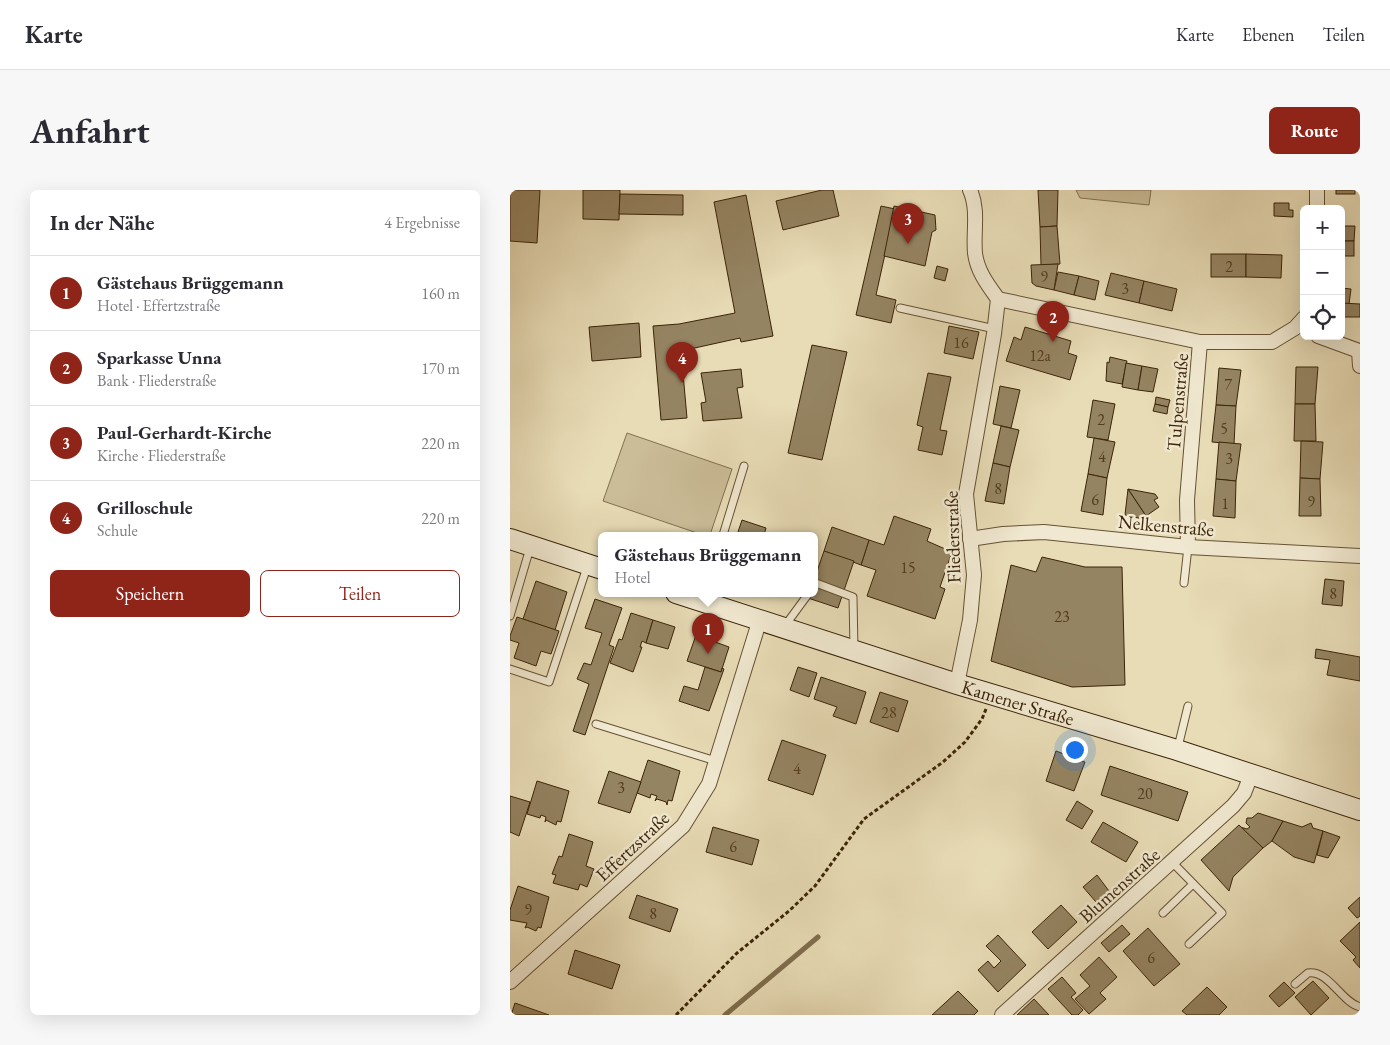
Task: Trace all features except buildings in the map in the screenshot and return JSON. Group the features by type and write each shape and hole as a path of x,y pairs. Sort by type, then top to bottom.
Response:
{"main road":[{"path":"510,539 595,567"},
{"name":"Kamener Straße","path":"704,597 783,627 957,684 1177,750 1360,810"}],"street":[{"path":"970,190 974,200 976,254 984,281 998,299 1200,342"},
{"path":"1317,190 1317,205"},
{"name":"Fliederstraße","path":"957,684 970,620 974,575 966,494 995,329 998,299"},
{"name":"Tulpenstraße","path":"1188,547 1187,500 1200,342 1272,342 1300,327"},
{"path":"1329,340 1359,351 1360,366"},
{"name":"Nelkenstraße","path":"970,539 1003,534 1044,532 1188,547 1360,556"},
{"name":"Effertzstraße","path":"510,982 683,826 709,784 760,619"},
{"name":"Blumenstraße","path":"1002,1015 1233,806 1244,793 1252,775"}],"lane":[{"path":"900,308 995,329"},
{"path":"724,532 744,466"},
{"path":"510,616 531,546"},
{"path":"1184,583 1188,547"},
{"path":"510,669 549,682 595,567"},
{"path":"818,584 853,597 854,650"},
{"path":"783,627 806,597"},
{"path":"1177,750 1188,706"},
{"path":"596,724 716,761"},
{"path":"1172,862 1222,913 1189,944"},
{"path":"1163,913 1193,884"},
{"path":"1294,984 1308,973 1318,974 1360,1008"}],"path":[{"path":"676,1015 737,953 789,911 815,886 864,819 942,762 965,742 982,719 992,694"}],"shaded area":[{"path":"1076,190 1151,190 1149,205 1080,198"},
{"path":"627,433 732,469 711,532 694,532 603,501"}],"waterway":[{"path":"725,1015 818,937"}],"place":[{"name":"Paul-Gerhardt-Kirche","path":"908,244"},
{"name":"Sparkasse Unna","path":"1053,342"},
{"name":"Grilloschule","path":"682,383"},
{"name":"Gästehaus Brüggemann","path":"708,654"}]}
